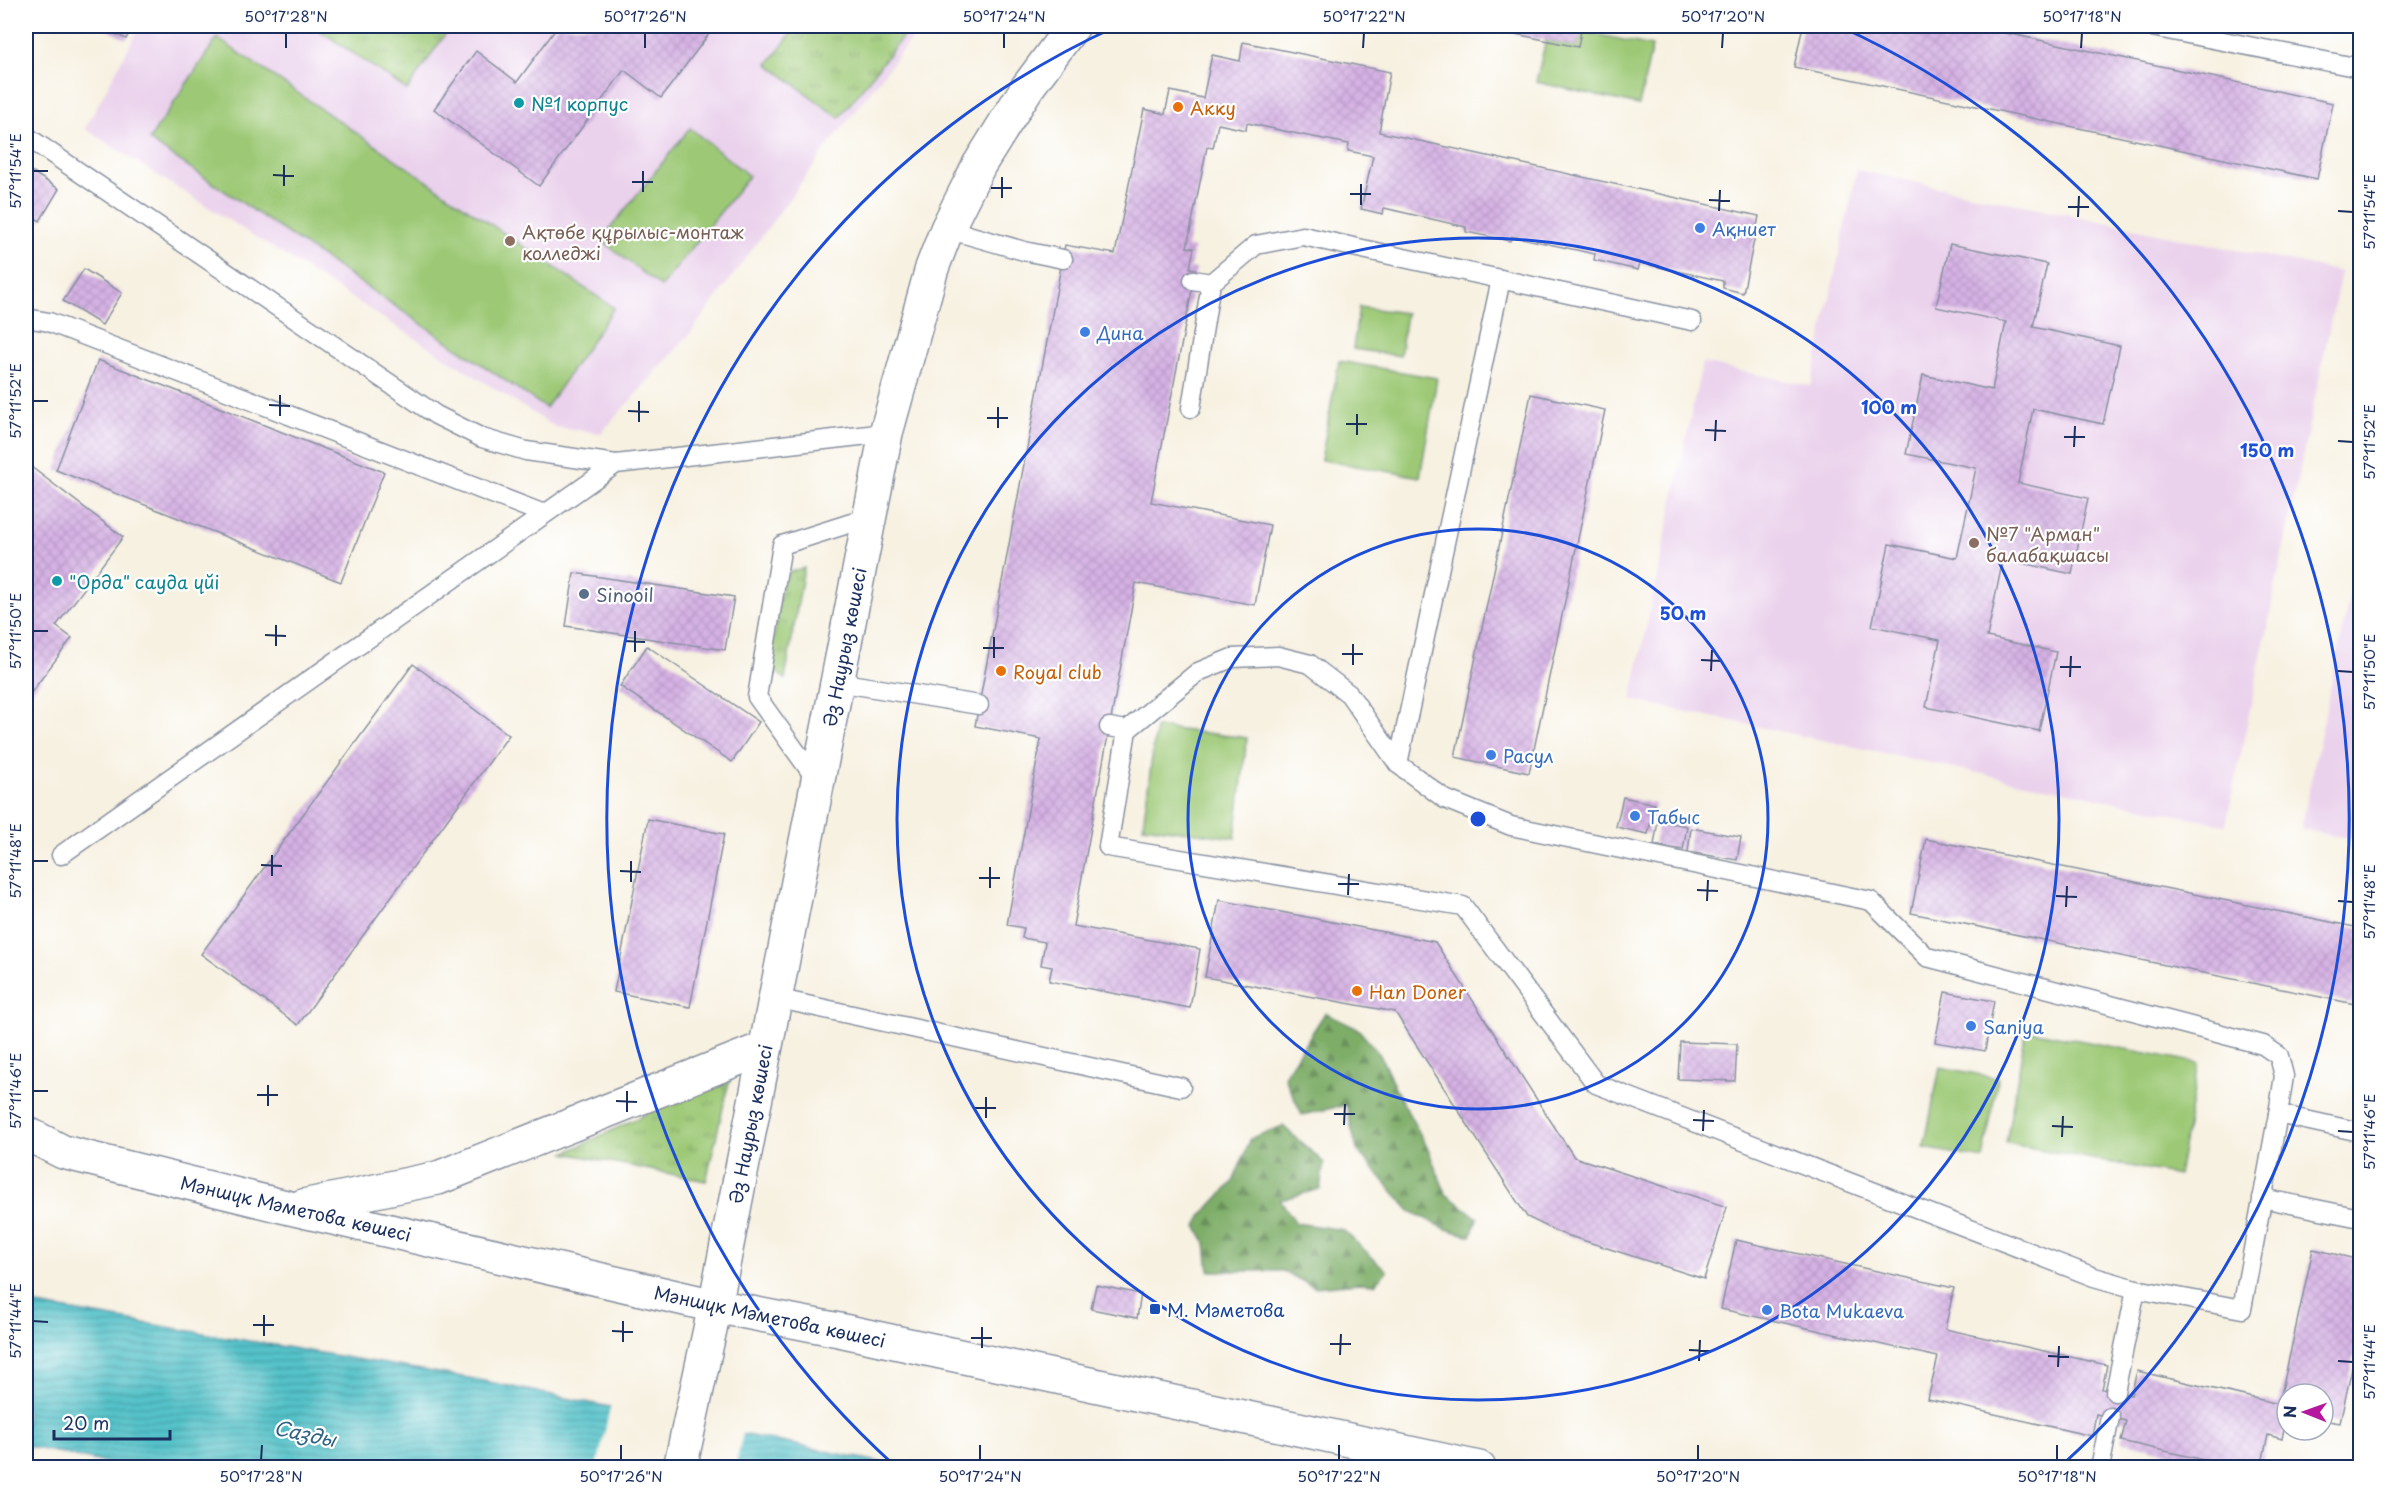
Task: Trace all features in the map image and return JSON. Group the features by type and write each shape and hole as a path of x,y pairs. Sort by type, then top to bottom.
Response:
{"main road":[{"name":"Әз Наурыз көшесі","path":"680,1467 715,1306 886,433 932,268 947,229 979,165 1015,107 1073,26"},
{"path":"290,1208 438,1178 765,1048"},
{"name":"Мәншүк Мәметова көшесі","path":"26,1133 63,1152"},
{"name":"Мәншүк Мәметова көшесі","path":"26,1151 63,1152 290,1208 715,1306 1479,1467"}],"lane":[{"path":"2147,26 2361,68"},
{"path":"26,136 435,416 482,438 526,452 616,464 886,433"},
{"path":"947,229 1024,251 1063,259"},
{"path":"1191,408 1202,282 1256,245 1303,236 1692,321"},
{"path":"1398,764 1501,279"},
{"path":"26,318 49,322 544,514"},
{"path":"61,855 616,464"},
{"path":"818,782 757,697 782,544 870,517"},
{"path":"1278,656 1310,664 1349,694 1398,764 1445,799 1511,826 1871,901 1928,957 2263,1045 2279,1056 2284,1076 2242,1309 2136,1289 2094,1277 1596,1084 1463,906 1108,847 1118,728 1198,672 1232,658 1278,656"},
{"path":"837,682 978,705"},
{"path":"775,998 1181,1087"},
{"path":"2278,1114 2361,1132"},
{"path":"2262,1198 2361,1218"},
{"path":"2115,1392 2136,1289"},
{"path":"2100,1467 2110,1417"}],"shaded area":[{"name":"Ақтөбе құрылыс-монтаж колледжі","path":"140,26 921,26 828,146 689,335 601,433 555,427 85,129"},
{"name":"№7 \"Арман\" балабақшасы","path":"1857,170 2341,272 2226,825 1631,700 1702,363 1811,386"},
{"path":"2360,545 2360,841 2301,829"}],"green space":[{"path":"313,26 451,26 407,90"},
{"path":"797,26 911,26 839,118 768,64"},
{"path":"1581,31 1652,46 1639,105 1536,82 1546,40 1577,47"},
{"path":"217,38 614,308 546,408 149,140"},
{"path":"690,128 749,176 661,287 601,240"},
{"path":"1359,307 1406,313 1400,356 1353,349"},
{"path":"1339,361 1437,378 1420,477 1321,460"},
{"path":"804,568 785,679 776,672 770,661 782,586 789,572"},
{"path":"1156,727 1247,738 1235,838 1143,826"},
{"path":"1325,1013 1358,1029 1380,1055 1427,1147 1446,1194 1478,1218 1471,1236 1446,1229 1410,1211 1357,1150 1346,1105 1302,1115 1284,1076"},
{"path":"2026,1030 2199,1063 2178,1175 2006,1143"},
{"path":"1940,1067 1998,1078 1983,1159 1924,1148"},
{"path":"731,1073 706,1181 565,1153"},
{"path":"1283,1126 1324,1163 1320,1189 1280,1200 1296,1223 1343,1230 1387,1271 1375,1284 1314,1287 1283,1271 1209,1271 1206,1243 1196,1226 1202,1215 1233,1182 1251,1138"}],"water":[{"name":"Сазды","path":"26,1303 474,1379 903,1467 126,1467 26,1446"}],"pier":[{"path":"611,1404 743,1432 735,1468 597,1467"}],"building":[{"path":"99,26 133,26 126,39"},
{"name":"№1 корпус","path":"558,26 715,26 661,98 624,70 539,186 434,109 476,51 517,82"},
{"path":"1507,26 1575,26 1575,30 1581,31 1578,47 1506,32"},
{"path":"1803,26 1974,26 2333,103 2317,179 1794,67"},
{"path":"1243,42 1390,72 1379,132 1759,216 1743,293 1723,288 1723,281 1640,263 1638,270 1594,260 1595,254 1512,236 1510,241 1466,232 1466,227 1384,208 1383,214 1361,209 1373,156 1348,151 1349,144 1247,123 1246,130 1218,124 1213,148 1207,147 1187,247 1194,248 1190,268 1196,269 1151,502 1270,525 1255,605 1136,583 1073,926 1200,949 1190,1008 1049,981 1052,967 1041,965 1045,942 1022,938 1024,928 1007,925 1041,739 975,726 1065,245 1115,254 1144,109 1165,114 1170,91 1203,98 1212,55 1240,61"},
{"path":"26,168 59,189 40,221 26,212"},
{"path":"1950,244 2047,264 2033,327 2120,346 2103,424 2033,409 2018,483 2088,498 2072,574 2003,559 1987,637 2056,652 2039,731 1926,707 1940,640 1872,626 1889,544 1957,558 1976,468 1906,454 1923,375 1992,390 2006,322 1936,307"},
{"path":"84,269 122,293 102,325 63,301"},
{"path":"98,360 384,472 341,582 56,470"},
{"path":"1531,394 1605,410 1529,773 1455,757"},
{"name":"\"Орда\" сауда үйі","path":"26,463 123,537 56,626 72,638 27,698 26,696"},
{"path":"574,573 734,597 725,650 566,626"},
{"path":"647,646 759,722 732,762 620,686"},
{"path":"413,664 509,735 298,1025 201,954"},
{"name":"Табыс","path":"1623,797 1655,804 1648,834 1616,827"},
{"path":"648,819 724,834 690,1007 614,992"},
{"path":"1658,821 1687,826 1683,850 1654,845"},
{"path":"1691,828 1741,837 1737,860 1688,852"},
{"path":"1926,839 2360,928 2360,1005 1911,913"},
{"path":"1219,900 1435,942 1574,1157 1727,1207 1704,1279 1560,1233 1527,1217 1395,1012 1205,977"},
{"path":"1945,992 1994,1001 1985,1051 1935,1042"},
{"path":"1680,1042 1737,1044 1735,1081 1678,1079"},
{"path":"1736,1240 1954,1288 1945,1329 2107,1365 2102,1389 2131,1395 2137,1371 2275,1403 2275,1437 2268,1435 2261,1468 2239,1468 2121,1441 2126,1421 2096,1414 2092,1436 1928,1399 1938,1357 1721,1309"},
{"path":"2313,1249 2360,1260 2360,1332 2340,1423 2335,1422 2335,1382 2284,1382"},
{"path":"1096,1285 1141,1294 1137,1318 1091,1309"}],"place":[{"name":"№1 корпус","path":"519,103"},
{"name":"Акку","path":"1178,107"},
{"name":"Ақниет","path":"1700,228"},
{"name":"Ақтөбе құрылыс-монтаж колледжі","path":"510,241"},
{"name":"Дина","path":"1085,332"},
{"name":"№7 \"Арман\" балабақшасы","path":"1974,543"},
{"name":"\"Орда\" сауда үйі","path":"57,581"},
{"name":"Sinooil","path":"584,594"},
{"name":"Royal club","path":"1001,671"},
{"name":"Расул","path":"1491,755"},
{"name":"Табыс","path":"1635,816"},
{"name":"Han Doner","path":"1357,991"},
{"name":"Saniya","path":"1971,1026"},
{"name":"М. Мәметова","path":"1155,1309"},
{"name":"Bota Mukaeva","path":"1767,1310"}]}
